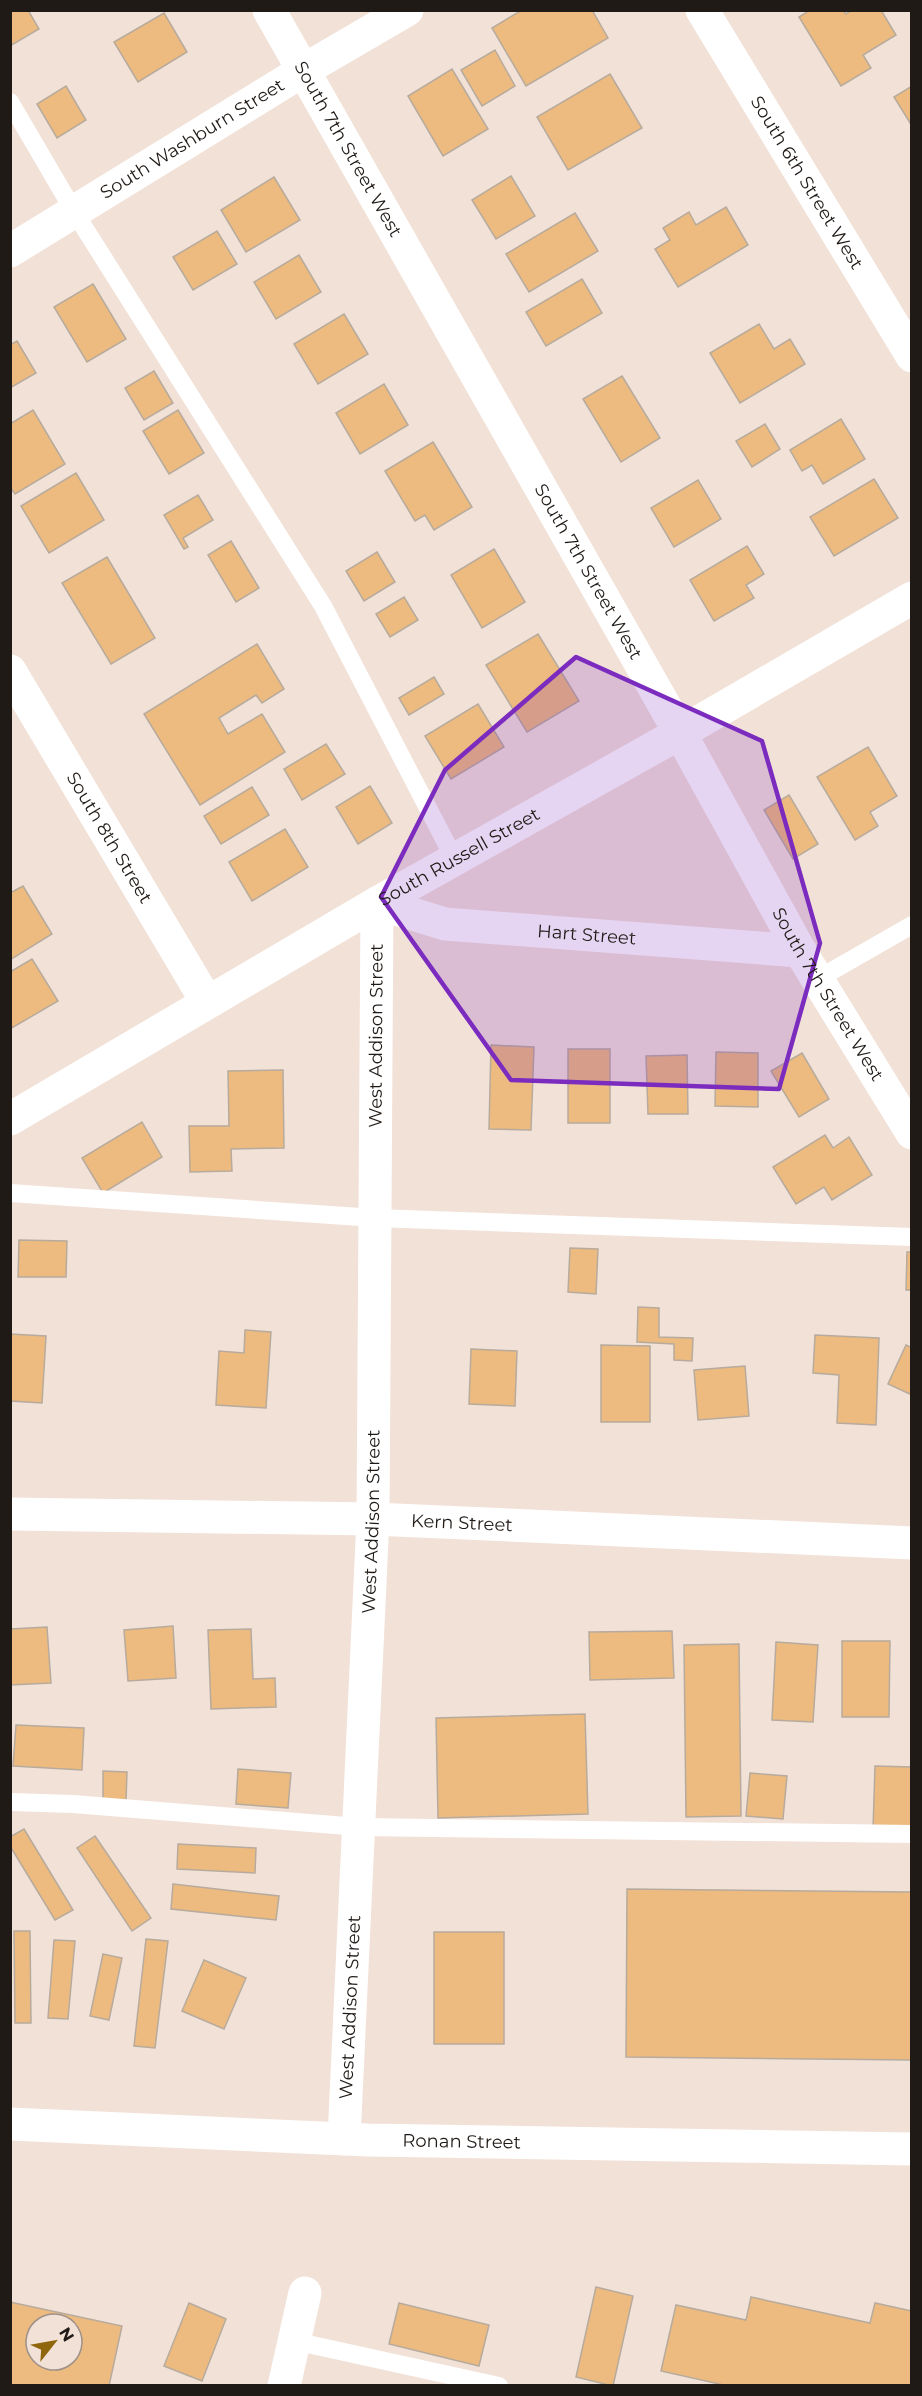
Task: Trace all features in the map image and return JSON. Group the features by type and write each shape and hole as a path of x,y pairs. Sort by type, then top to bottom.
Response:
{"street":[{"name":"South 7th Street West","path":"269,10 680,733 816,980 912,1133"},
{"name":"South Washburn Street","path":"10,251 304,70 407,10"},
{"name":"South 6th Street West","path":"702,10 912,356"},
{"name":"South Russell Street","path":"10,1119 377,903 680,733 912,598"},
{"name":"South 8th Street","path":"10,671 207,1002"},
{"name":"Hart Street","path":"377,903 445,924 800,951"},
{"name":"West Addison Street","path":"344,2139 373,1519 377,903"},
{"name":"Kern Street","path":"10,1514 373,1519 912,1543"},
{"name":"Ronan Street","path":"10,2124 344,2139 912,2149"},
{"path":"284,2385 305,2293"}],"lane":[{"path":"10,102 75,213 323,606 455,860"},
{"path":"816,980 912,925"},
{"path":"10,1193 375,1218 912,1237"},
{"path":"10,1802 73,1804 359,1827 912,1834"},
{"path":"294,2341 499,2385"}],"highlighted area":[{"path":"576,657 762,741 820,943 779,1089 511,1080 381,897 445,770"}],"building":[{"path":"10,10 28,10 39,29 10,46"},
{"path":"522,10 592,10 608,38 526,86 492,28"},
{"path":"810,10 843,10 846,14 852,10 881,10 896,35 863,55 871,68 841,86 799,17"},
{"path":"164,13 187,52 138,82 114,42"},
{"path":"495,50 515,86 482,106 461,70"},
{"path":"452,69 488,129 443,156 408,96"},
{"path":"610,74 642,128 568,170 537,117"},
{"path":"66,86 86,120 57,138 37,104"},
{"path":"912,86 912,126 894,97"},
{"path":"511,176 535,216 496,239 472,200"},
{"path":"274,177 300,220 246,252 221,210"},
{"path":"726,207 748,245 678,287 655,249 670,240 663,228 689,212 696,225"},
{"path":"575,213 598,251 529,292 506,254"},
{"path":"217,231 237,264 193,290 173,257"},
{"path":"299,255 321,292 276,319 254,282"},
{"path":"582,279 602,313 546,346 526,312"},
{"path":"93,284 126,339 87,362 54,307"},
{"path":"344,314 368,354 318,384 294,344"},
{"path":"759,324 774,349 790,339 805,364 740,403 710,353"},
{"path":"17,341 36,373 10,388 10,345"},
{"path":"154,371 173,403 144,420 125,388"},
{"path":"622,376 660,438 621,462 583,399"},
{"path":"384,384 408,425 360,454 336,413"},
{"path":"33,410 65,464 15,494 10,487 10,424"},
{"path":"178,410 204,453 169,474 143,431"},
{"path":"841,419 865,459 823,484 812,465 802,471 790,450"},
{"path":"765,424 780,449 752,467 736,441"},
{"path":"433,442 472,507 434,530 425,515 415,521 385,471"},
{"path":"76,473 104,520 49,553 21,506"},
{"path":"874,479 898,518 834,556 810,517"},
{"path":"698,480 721,519 674,547 651,508"},
{"path":"198,495 213,520 183,538 188,547 184,549 164,515"},
{"path":"231,541 259,588 236,602 208,555"},
{"path":"747,546 764,574 746,585 754,598 714,621 690,580"},
{"path":"494,549 525,602 482,628 451,575"},
{"path":"377,552 395,582 364,601 346,571"},
{"path":"107,557 155,638 111,664 62,583"},
{"path":"404,597 418,620 390,637 376,614"},
{"path":"538,634 579,701 527,732 486,665"},
{"path":"257,644 284,689 262,703 256,695 219,718 228,734 262,714 285,752 200,805 144,714"},
{"path":"434,677 444,694 409,715 399,698"},
{"path":"478,704 504,747 451,779 425,736"},
{"path":"326,744 345,774 302,800 284,769"},
{"path":"868,747 897,796 870,812 878,826 855,840 817,777"},
{"path":"370,786 392,823 358,844 336,807"},
{"path":"252,787 269,815 221,844 204,816"},
{"path":"789,795 818,844 793,859 764,810"},
{"path":"285,829 308,867 252,901 229,862"},
{"path":"23,886 52,934 10,960 10,893"},
{"path":"32,959 58,1001 10,1029 10,972"},
{"path":"491,1045 534,1047 531,1130 489,1129"},
{"path":"568,1049 610,1049 610,1123 568,1123"},
{"path":"716,1052 758,1053 758,1107 715,1106"},
{"path":"802,1053 829,1099 799,1117 771,1071"},
{"path":"687,1055 688,1114 648,1114 646,1056"},
{"path":"283,1070 284,1148 231,1149 232,1171 190,1172 189,1126 229,1126 228,1071"},
{"path":"142,1122 162,1157 103,1193 82,1158"},
{"path":"825,1135 833,1148 849,1137 872,1175 832,1200 824,1187 796,1204 773,1167"},
{"path":"19,1240 67,1241 66,1277 18,1277"},
{"path":"570,1248 598,1249 596,1294 568,1292"},
{"path":"907,1252 912,1252 912,1290 906,1290"},
{"path":"638,1307 659,1308 659,1337 693,1338 692,1361 674,1360 674,1344 637,1342"},
{"path":"245,1330 271,1332 266,1408 216,1405 219,1351 244,1353"},
{"path":"10,1334 46,1336 42,1403 10,1401"},
{"path":"815,1335 879,1338 876,1425 837,1423 839,1375 813,1373"},
{"path":"601,1345 650,1346 650,1422 601,1422"},
{"path":"906,1345 912,1348 912,1395 888,1384"},
{"path":"471,1349 517,1351 515,1406 469,1404"},
{"path":"745,1366 749,1416 698,1420 694,1370"},
{"path":"173,1626 176,1678 128,1681 124,1630"},
{"path":"47,1627 51,1683 10,1685 10,1629"},
{"path":"251,1629 253,1679 275,1678 276,1707 211,1709 208,1630"},
{"path":"672,1631 674,1678 590,1680 589,1632"},
{"path":"842,1641 890,1641 889,1717 842,1717"},
{"path":"776,1642 818,1645 813,1722 772,1720"},
{"path":"739,1644 741,1816 686,1817 684,1645"},
{"path":"585,1714 588,1814 438,1818 436,1718"},
{"path":"16,1725 84,1728 82,1770 13,1766"},
{"path":"875,1766 912,1767 912,1831 873,1829"},
{"path":"238,1769 291,1773 288,1808 236,1804"},
{"path":"103,1771 127,1772 126,1801 103,1800"},
{"path":"750,1773 787,1776 783,1819 746,1816"},
{"path":"24,1829 73,1910 55,1920 10,1846 10,1837"},
{"path":"95,1836 151,1918 132,1931 77,1848"},
{"path":"178,1844 256,1848 255,1873 177,1869"},
{"path":"173,1884 279,1896 276,1920 171,1909"},
{"path":"627,1889 912,1892 912,2060 626,2057"},
{"path":"14,1931 30,1931 31,2023 15,2023"},
{"path":"434,1932 504,1932 504,2044 434,2044"},
{"path":"146,1939 168,1941 155,2048 134,2046"},
{"path":"54,1940 75,1941 68,2019 48,2018"},
{"path":"103,1954 122,1958 109,2020 90,2016"},
{"path":"204,1960 246,1978 224,2029 182,2011"},
{"path":"596,2287 633,2296 613,2386 576,2377"},
{"path":"751,2297 870,2323 875,2303 912,2311 912,2386 728,2386 661,2371 676,2305 746,2320"},
{"path":"10,2302 57,2312 24,2312 24,2372 84,2372 84,2318 122,2326 109,2386 10,2386"},
{"path":"189,2303 226,2319 202,2381 164,2366"},
{"path":"399,2303 489,2325 479,2366 389,2344"}]}
